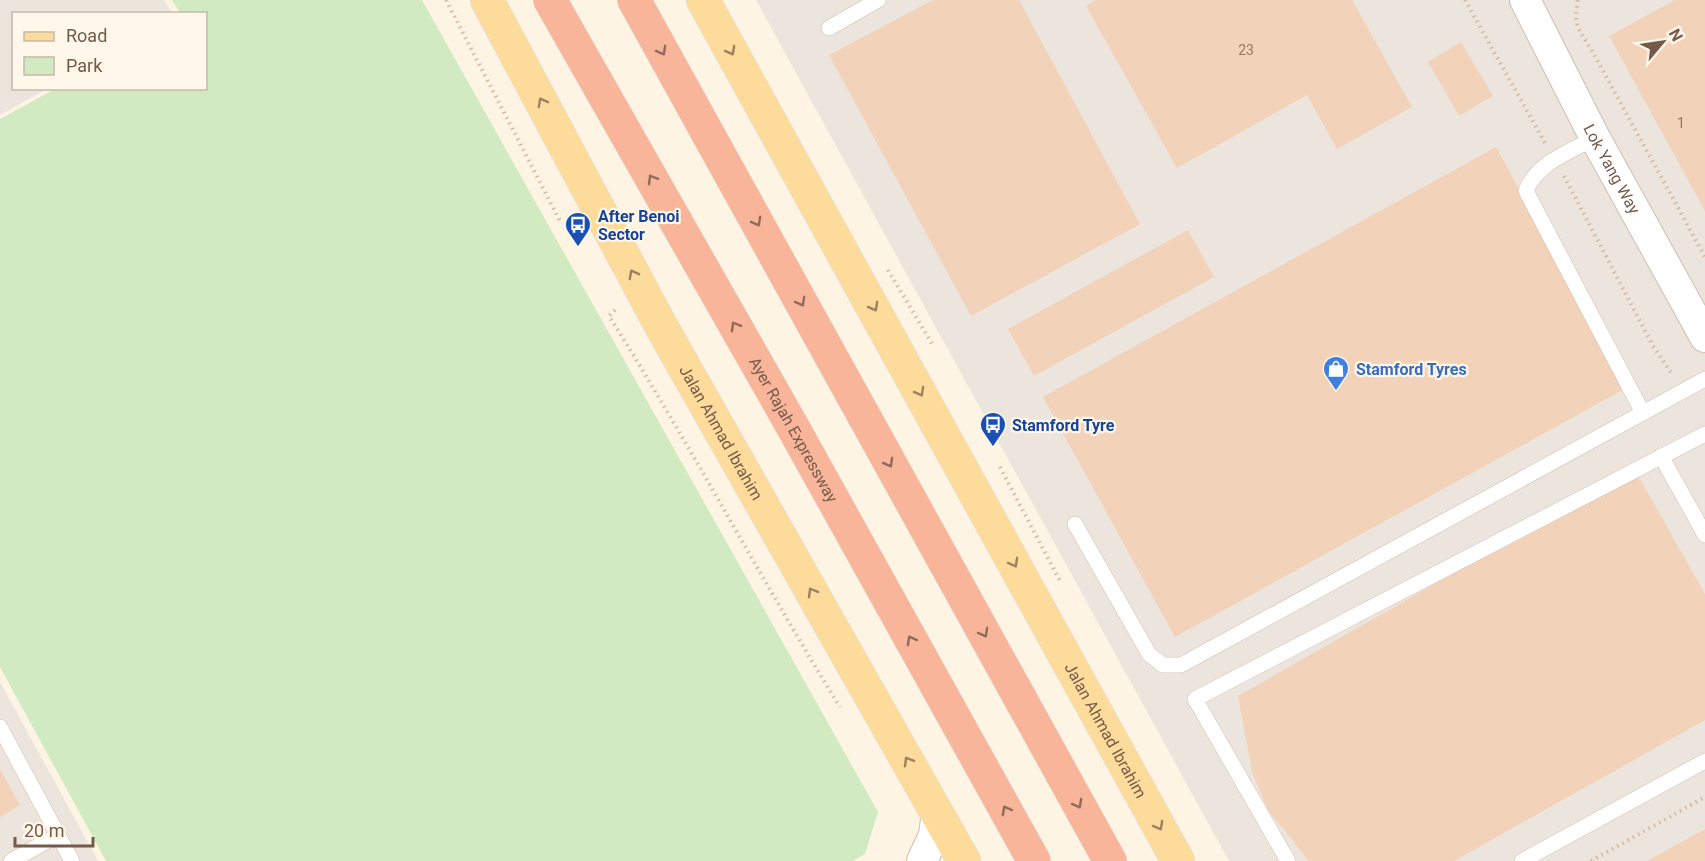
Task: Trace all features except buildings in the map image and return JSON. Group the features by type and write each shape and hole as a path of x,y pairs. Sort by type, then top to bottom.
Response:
{"highway":[{"name":"Ayer Rajah Expressway","path":"550,0 795,431 1034,861"},
{"path":"634,0 1110,861"}],"main road":[{"name":"Jalan Ahmad Ibrahim","path":"487,0 661,326 964,861"},
{"name":"Jalan Ahmad Ibrahim","path":"703,0 1178,861"}],"street":[{"name":"Lok Yang Way","path":"1525,0 1595,138 1705,337"},
{"path":"922,861 934,835 937,812"}],"lane":[{"path":"830,28 878,0"},
{"path":"1595,138 1554,160 1530,179 1526,191 1643,413"},
{"path":"1075,524 1149,654 1163,665 1181,665 1705,379"},
{"path":"1288,861 1195,699 1705,434"},
{"path":"1661,456 1705,535"},
{"path":"0,728 72,861"},
{"path":"1522,861 1705,761"},
{"path":"11,861 58,835"}],"path":[{"path":"446,0 561,223"},
{"path":"1465,0 1554,160 1653,346 1683,391"},
{"path":"1578,0 1575,16 1576,27 1591,49 1705,257"},
{"path":"615,310 609,316 657,391 809,657 846,716"},
{"path":"1591,861 1705,797"}],"shaded area":[{"path":"0,0 164,0 171,12 12,12 12,90 45,90 0,115"},
{"path":"756,0 1705,0 1705,861 1229,861"},
{"path":"0,682 98,861 0,861"}],"green space":[{"path":"172,0 422,0 878,812 865,854 853,861 106,861 0,667 0,119 53,90 207,90 207,12 179,12"}],"place":[{"name":"After Benoi Sector","path":"578,248"},
{"name":"Stamford Tyres","path":"1336,392"},
{"name":"Stamford Tyre","path":"993,448"}]}
